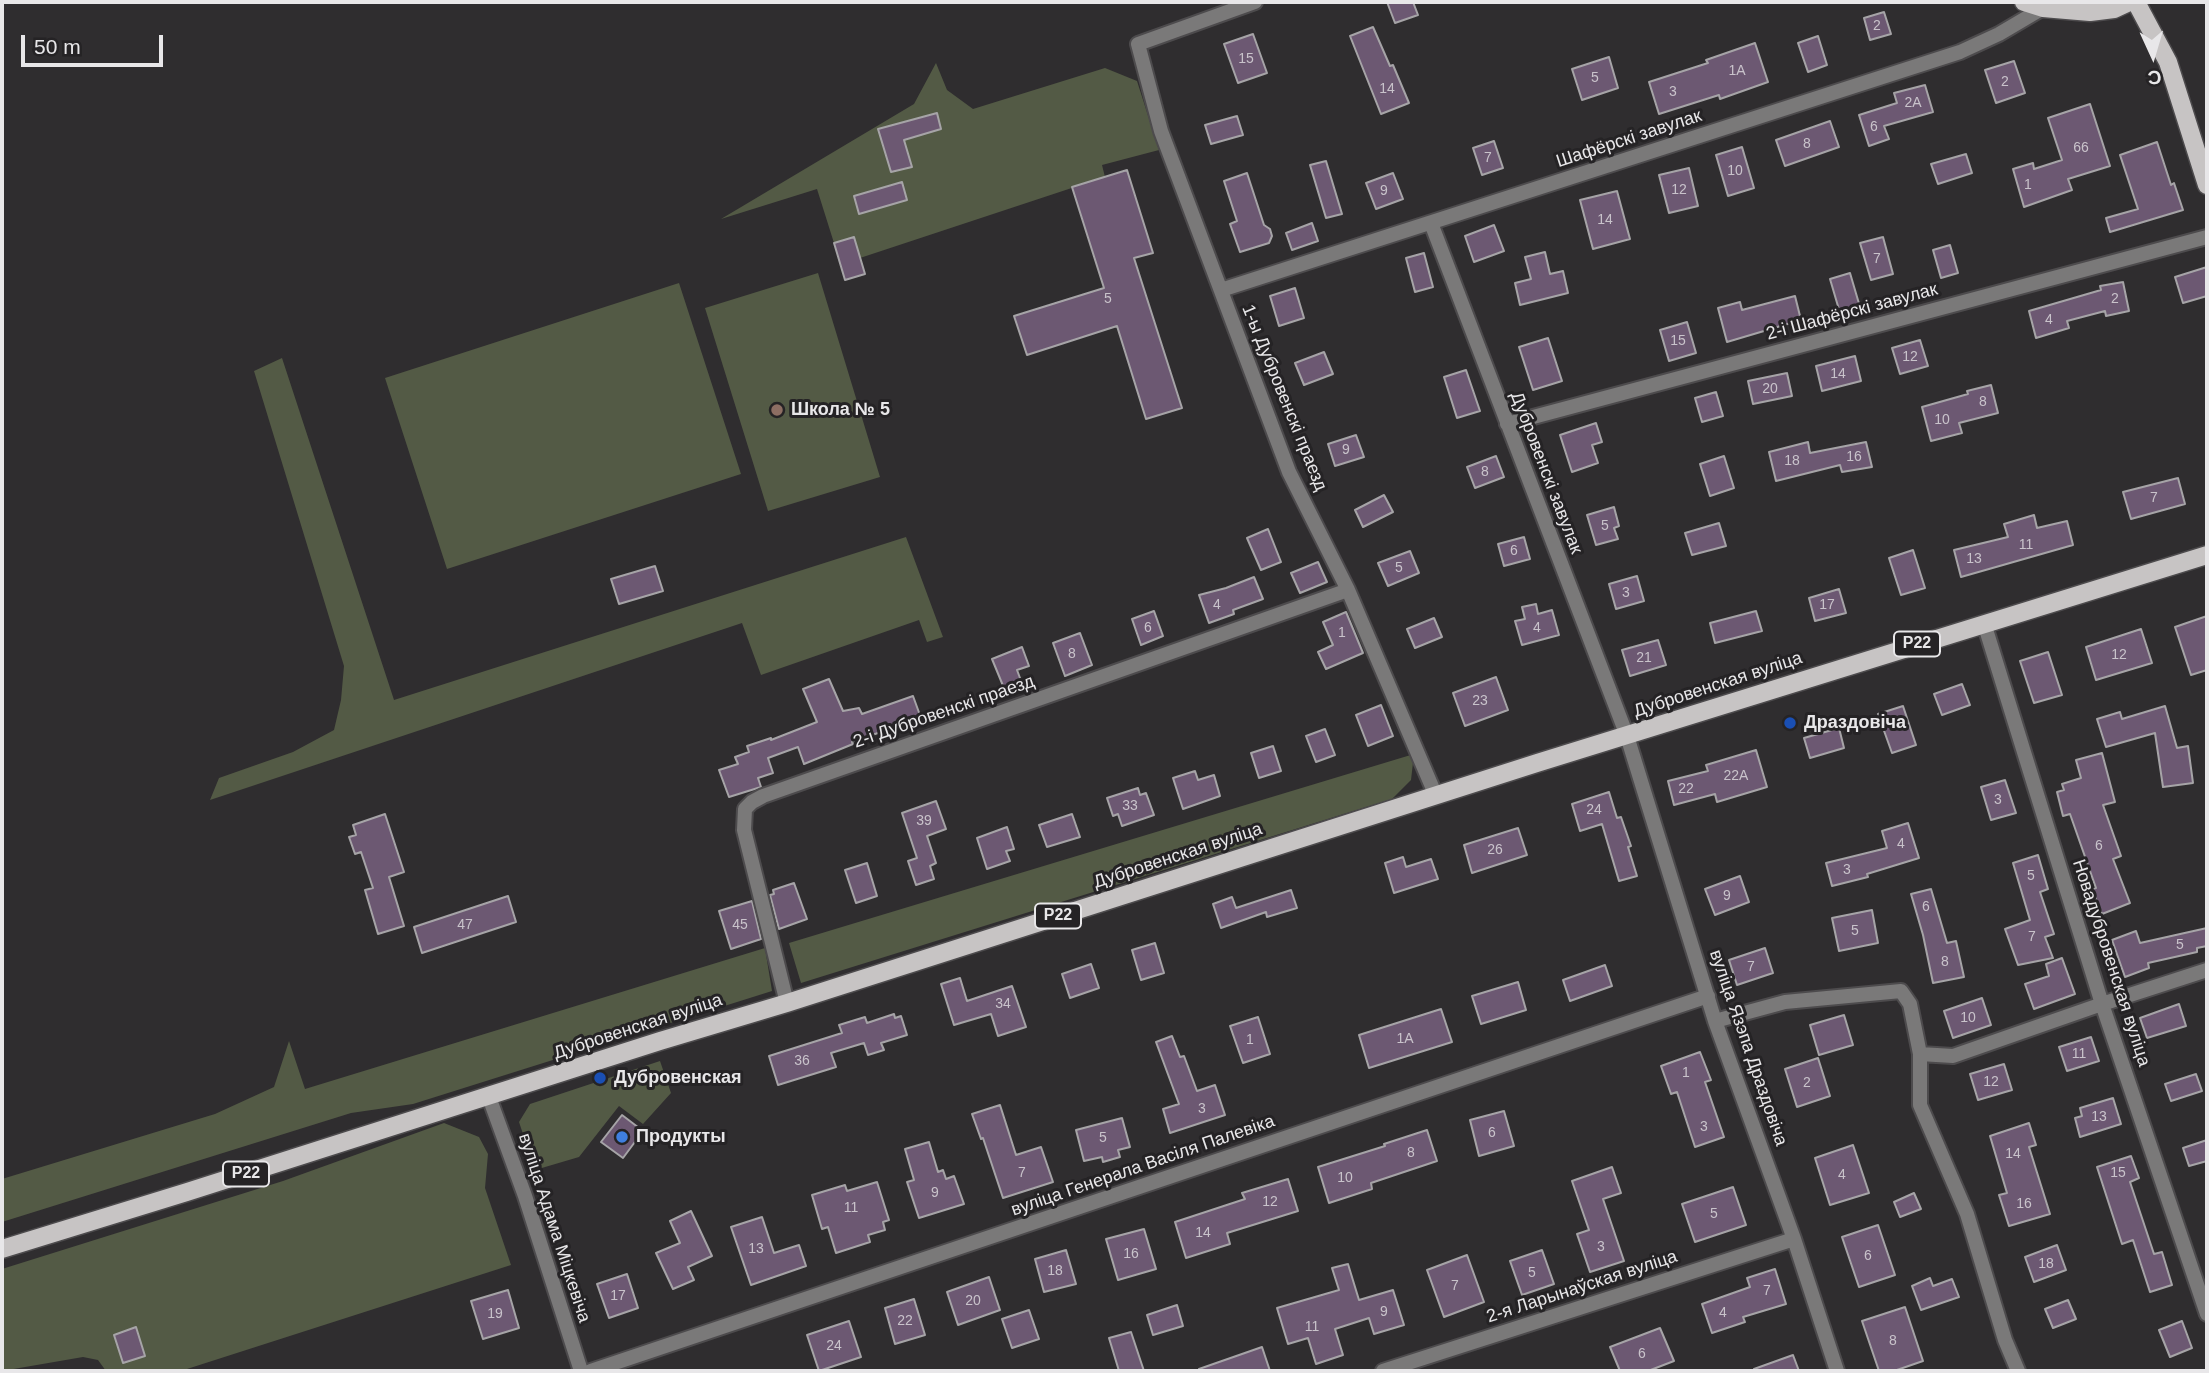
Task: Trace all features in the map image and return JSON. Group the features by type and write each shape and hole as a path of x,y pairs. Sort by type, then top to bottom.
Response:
{"main road":[{"path":"2024,2 2043,8 2090,12 2114,9 2129,2"},
{"path":"2136,2 2168,62 2207,185"},
{"name":"Дубровенская вуліца","path":"2,1250 1984,623 2207,555"}],"street":[{"name":"1-ы Дубровенскі праезд","path":"1255,2 1138,44 1161,131 1289,472 1348,590 1436,796"},
{"name":"Шафёрскі завулак","path":"1221,290 1959,52 1999,34 2043,8"},
{"name":"Дубровенскі завулак","path":"1431,223 1627,736"},
{"name":"2-і Шафёрскі завулак","path":"1507,424 2207,237"},
{"name":"2-і Дубровенскі праезд","path":"787,1003 744,830 745,809 752,802 1348,590"},
{"name":"Новадубровенская вуліца","path":"1984,623 2102,1004 2207,1314"},
{"name":"вуліца Язэпа Драздовіча","path":"1627,736 1716,1021 1794,1239 1837,1371"},
{"path":"1920,1054 1953,1056 2207,970"},
{"path":"1716,1021 1785,1002 1901,990 1910,1004 1920,1054 1920,1105 1967,1214 2005,1340 2018,1371"},
{"name":"вуліца Генерала Васіля Палевіка","path":"591,1371 1708,996"},
{"name":"вуліца Адама Міцкевіча","path":"489,1097 525,1196 581,1371"},
{"name":"2-я Ларынаўская вуліца","path":"1383,1371 1794,1239"}],"green space":[{"path":"936,63 947,90 973,109 1105,68 1137,81 1159,150 1102,165 1105,177 860,258 834,243 817,189 721,219 914,104"},
{"path":"818,273 880,477 768,511 705,308"},
{"path":"679,283 741,474 447,569 385,378"},
{"path":"282,358 394,700 906,537 943,637 927,642 919,620 761,675 742,623 210,800 219,778 293,752 334,730 341,700 344,666 254,371"},
{"path":"1414,754 1411,780 1392,799 801,983 789,943"},
{"path":"765,948 772,991 413,1104 351,1113 2,1222 2,1179 215,1114 274,1087 289,1041 305,1089"},
{"path":"660,1061 671,1093 643,1124 619,1106 579,1157 535,1170 519,1122 530,1104"},
{"path":"444,1123 479,1137 488,1154 485,1188 511,1265 187,1371 106,1371 98,1360 83,1357 2,1371 2,1269 283,1181"}],"building":[{"path":"1387,2 1413,2 1418,15 1395,23"},
{"path":"1884,12 1891,34 1870,40 1864,18"},
{"path":"1373,27 1409,103 1381,114 1350,36"},
{"path":"1253,34 1267,73 1238,83 1224,44"},
{"path":"1818,36 1827,65 1808,72 1798,43"},
{"path":"1755,43 1768,82 1720,99 1719,95 1659,114 1649,82 1708,63 1706,60"},
{"path":"1609,57 1618,88 1582,100 1572,69"},
{"path":"2014,61 2025,93 1996,103 1985,70"},
{"path":"1925,85 1933,112 1884,126 1889,139 1869,146 1859,115 1897,103 1894,93"},
{"path":"2090,104 2110,166 2068,179 2072,190 2024,207 2013,169 2033,163 2034,169 2062,160 2048,118"},
{"path":"937,113 941,129 904,140 912,167 891,172 878,129"},
{"path":"1237,116 1243,135 1211,144 1205,125"},
{"path":"1830,121 1839,147 1785,166 1776,140"},
{"path":"1494,141 1503,168 1482,175 1473,148"},
{"path":"2157,142 2171,185 2174,183 2183,210 2110,232 2106,218 2138,209 2120,155"},
{"path":"1742,147 1754,188 1728,196 1716,155"},
{"path":"1966,154 1972,173 1938,184 1931,164"},
{"path":"1326,161 1342,214 1326,218 1310,165"},
{"path":"1689,168 1698,206 1669,213 1659,175"},
{"path":"1127,170 1153,253 1134,258 1182,408 1146,419 1117,326 1027,355 1014,316 1104,288 1072,187"},
{"path":"1247,173 1264,225 1270,229 1272,236 1269,243 1240,252 1230,224 1237,221 1224,181"},
{"path":"1393,173 1403,199 1376,209 1366,183"},
{"path":"902,182 907,200 859,214 854,196"},
{"path":"1617,191 1630,239 1593,249 1580,200"},
{"path":"1312,223 1318,241 1292,250 1286,233"},
{"path":"1494,225 1504,251 1474,262 1465,236"},
{"path":"854,237 865,274 845,280 834,243"},
{"path":"1883,237 1893,274 1871,280 1860,243"},
{"path":"1950,245 1958,273 1941,278 1933,250"},
{"path":"1545,252 1550,274 1563,271 1568,293 1520,305 1515,283 1531,279 1525,257"},
{"path":"1424,253 1433,287 1415,292 1406,258"},
{"path":"2207,267 2207,296 2183,303 2175,277"},
{"path":"1850,273 1860,307 1840,313 1830,279"},
{"path":"2123,282 2129,311 2106,316 2105,311 2067,321 2069,328 2036,338 2029,311 2101,290 2100,286"},
{"path":"1295,288 1304,318 1279,326 1270,296"},
{"path":"1795,296 1801,320 1727,342 1718,308 1740,302 1742,310"},
{"path":"1687,322 1696,353 1669,361 1660,330"},
{"path":"1548,338 1562,381 1533,390 1519,347"},
{"path":"1920,340 1928,366 1900,374 1892,348"},
{"path":"1324,352 1333,374 1304,385 1295,363"},
{"path":"1855,356 1861,381 1822,391 1816,366"},
{"path":"1466,370 1480,411 1457,418 1444,377"},
{"path":"1787,373 1792,396 1753,404 1748,381"},
{"path":"1991,385 1998,413 1959,423 1962,433 1931,441 1922,407"},
{"path":"1716,392 1723,416 1702,422 1695,398"},
{"path":"1596,423 1602,442 1592,445 1598,463 1572,472 1560,435"},
{"path":"1356,435 1364,457 1335,466 1328,444"},
{"path":"1808,442 1810,453 1866,442 1872,467 1842,472 1840,465 1776,481 1769,452"},
{"path":"1496,456 1504,477 1475,488 1467,467"},
{"path":"1724,456 1734,488 1710,496 1700,464"},
{"path":"2178,478 2185,504 2131,519 2123,492"},
{"path":"1384,495 1393,512 1363,527 1355,510"},
{"path":"1614,507 1619,526 1614,528 1618,539 1596,545 1587,515"},
{"path":"2034,515 2037,528 2067,521 2073,545 1961,577 1954,550 2008,537 2004,524"},
{"path":"1719,523 1726,546 1692,555 1685,533"},
{"path":"1268,529 1281,562 1261,570 1247,538"},
{"path":"1524,537 1530,559 1504,566 1498,544"},
{"path":"1913,550 1925,588 1901,595 1889,558"},
{"path":"1410,551 1419,573 1388,586 1378,563"},
{"path":"1318,562 1327,582 1300,593 1291,573"},
{"path":"655,566 663,591 619,604 611,579"},
{"path":"1637,576 1644,601 1616,609 1609,584"},
{"path":"1254,577 1263,599 1233,610 1234,614 1209,623 1199,595"},
{"path":"1839,589 1846,613 1815,621 1809,598"},
{"path":"1536,604 1538,614 1552,610 1559,635 1522,645 1515,621 1525,619 1522,607"},
{"path":"1154,611 1163,636 1141,645 1132,619"},
{"path":"1756,611 1762,631 1715,643 1710,623"},
{"path":"1346,612 1363,653 1326,669 1318,652 1333,645 1323,622"},
{"path":"2207,616 2207,670 2191,675 2175,627"},
{"path":"1434,618 1442,637 1415,648 1407,629"},
{"path":"2141,629 2152,663 2096,680 2086,647"},
{"path":"1080,633 1092,665 1065,676 1053,643"},
{"path":"1658,640 1666,665 1630,676 1622,650"},
{"path":"1022,647 1029,666 1017,670 1023,686 1006,693 992,659"},
{"path":"2048,652 2062,695 2034,703 2020,661"},
{"path":"1496,677 1508,710 1465,726 1453,693"},
{"path":"829,679 843,711 859,708 862,714 913,696 921,718 852,742 853,744 804,764 798,747 768,758 773,773 758,778 761,787 729,797 719,770 738,764 735,757 749,752 747,746 771,740 817,722 803,689"},
{"path":"1962,684 1970,705 1942,715 1934,694"},
{"path":"1381,705 1393,736 1368,746 1356,715"},
{"path":"1903,706 1916,745 1892,753 1878,714"},
{"path":"2165,706 2177,748 2188,746 2193,783 2163,787 2155,733 2106,747 2097,719 2120,712 2122,719"},
{"path":"1839,728 1844,748 1810,758 1804,738"},
{"path":"1325,729 1335,755 1316,762 1306,736"},
{"path":"1273,746 1281,771 1259,778 1251,753"},
{"path":"1756,750 1767,787 1717,802 1715,794 1674,805 1668,781 1708,771 1706,765"},
{"path":"2102,753 2115,802 2103,805 2121,856 2113,859 2130,903 2102,914 2092,889 2096,888 2070,814 2063,816 2057,792 2064,790 2062,784 2081,778 2076,760"},
{"path":"1195,771 1198,780 1214,775 1220,796 1183,809 1173,778"},
{"path":"2005,780 2016,813 1991,820 1981,787"},
{"path":"1138,788 1140,795 1146,793 1154,815 1122,826 1118,814 1113,816 1107,798"},
{"path":"1609,792 1617,818 1621,817 1631,846 1628,847 1637,876 1619,881 1602,824 1580,831 1572,804"},
{"path":"936,801 946,829 927,836 936,863 930,866 934,879 916,885 908,861 917,858 902,813"},
{"path":"385,814 404,872 389,877 404,926 378,934 365,890 373,888 361,852 355,854 349,837 356,835 353,825"},
{"path":"1072,814 1080,837 1047,847 1039,825"},
{"path":"1908,823 1919,858 1867,874 1868,877 1832,886 1826,863 1887,848 1882,831"},
{"path":"1007,827 1014,849 1006,851 1010,861 987,869 977,838"},
{"path":"1518,828 1527,855 1472,873 1464,845"},
{"path":"2038,855 2048,889 2040,892 2054,934 2045,937 2053,958 2018,965 2005,929 2030,920 2013,863"},
{"path":"1403,857 1406,867 1431,859 1438,879 1394,893 1385,863"},
{"path":"867,863 877,896 856,903 845,870"},
{"path":"1740,876 1749,902 1715,915 1705,889"},
{"path":"794,883 807,919 779,929 770,895 774,894 773,890"},
{"path":"1931,889 1947,943 1956,941 1964,977 1933,983 1911,894"},
{"path":"1291,890 1297,908 1267,917 1266,912 1221,928 1213,904 1232,897 1236,908"},
{"path":"508,896 516,922 422,953 414,927"},
{"path":"752,901 761,939 731,949 719,911"},
{"path":"1872,910 1878,943 1839,951 1832,918"},
{"path":"2207,928 2207,946 2197,948 2197,952 2148,963 2149,968 2125,977 2112,940 2136,931 2140,943"},
{"path":"1155,943 1164,973 1141,980 1132,950"},
{"path":"1765,948 1773,973 1737,985 1729,960"},
{"path":"2062,958 2075,994 2034,1009 2025,984 2049,976 2046,964"},
{"path":"1091,964 1099,988 1070,998 1062,974"},
{"path":"1605,965 1612,986 1570,1001 1563,980"},
{"path":"960,978 967,1001 1012,986 1026,1027 998,1036 991,1014 954,1025 941,984"},
{"path":"1518,982 1526,1010 1481,1024 1472,996"},
{"path":"1982,998 1991,1025 1953,1038 1944,1011"},
{"path":"2179,1004 2186,1026 2147,1038 2140,1018"},
{"path":"1441,1009 1452,1042 1369,1068 1359,1035"},
{"path":"894,1014 895,1018 901,1016 907,1035 881,1043 884,1050 868,1055 864,1043 831,1053 836,1067 778,1085 769,1056 842,1033 839,1025 865,1017 867,1023"},
{"path":"1844,1015 1853,1045 1819,1055 1810,1025"},
{"path":"1258,1017 1270,1054 1243,1063 1230,1026"},
{"path":"1172,1036 1180,1057 1184,1056 1197,1091 1215,1085 1225,1115 1170,1133 1163,1109 1179,1104 1156,1042"},
{"path":"2091,1037 2099,1061 2067,1071 2059,1047"},
{"path":"1700,1052 1711,1080 1705,1082 1724,1137 1695,1147 1677,1092 1671,1094 1661,1066"},
{"path":"1818,1058 1830,1096 1797,1107 1785,1069"},
{"path":"2004,1064 2012,1090 1978,1100 1970,1074"},
{"path":"2196,1074 2202,1091 2171,1101 2165,1084"},
{"path":"2113,1098 2121,1124 2080,1137 2075,1118 2082,1116 2080,1108"},
{"path":"1000,1105 1016,1155 1041,1147 1053,1182 1003,1198 972,1114"},
{"path":"1504,1111 1514,1146 1479,1156 1470,1120"},
{"name":"Продукты","path":"622,1115 643,1131 623,1158 601,1142"},
{"path":"1122,1118 1130,1147 1118,1150 1120,1157 1103,1162 1102,1157 1084,1161 1076,1130"},
{"path":"2029,1123 2036,1145 2029,1147 2050,1214 2009,1226 1999,1195 2007,1193 1990,1136"},
{"path":"1427,1130 1437,1161 1371,1183 1372,1189 1329,1203 1318,1167"},
{"path":"2207,1140 2207,1161 2189,1166 2183,1148"},
{"path":"929,1142 938,1172 943,1170 946,1179 954,1176 964,1204 919,1218 907,1182 914,1180 905,1149"},
{"path":"1853,1145 1869,1193 1830,1205 1815,1158"},
{"path":"2131,1156 2139,1178 2130,1182 2154,1254 2162,1252 2172,1285 2150,1292 2133,1240 2122,1244 2097,1167"},
{"path":"1612,1167 1621,1193 1603,1199 1624,1261 1590,1272 1577,1234 1589,1230 1572,1181"},
{"path":"1288,1179 1298,1211 1227,1233 1230,1244 1186,1258 1175,1222 1245,1199 1242,1193"},
{"path":"877,1182 889,1220 883,1222 885,1230 868,1235 870,1242 836,1253 828,1227 822,1229 812,1195 845,1185 847,1191"},
{"path":"1733,1187 1746,1225 1695,1242 1682,1204"},
{"path":"1914,1193 1921,1209 1900,1217 1894,1202"},
{"path":"691,1211 712,1256 688,1267 694,1280 673,1289 656,1253 680,1243 670,1221"},
{"path":"762,1217 774,1253 799,1245 806,1266 751,1285 731,1227"},
{"path":"1878,1225 1895,1275 1859,1287 1842,1237"},
{"path":"1144,1229 1156,1269 1118,1280 1106,1239"},
{"path":"2057,1245 2066,1270 2034,1282 2025,1257"},
{"path":"1066,1250 1076,1284 1044,1292 1035,1259"},
{"path":"1542,1250 1554,1284 1522,1295 1510,1261"},
{"path":"1467,1255 1484,1302 1444,1317 1427,1270"},
{"path":"1348,1264 1359,1300 1393,1290 1404,1325 1374,1334 1369,1318 1335,1329 1343,1355 1316,1364 1308,1338 1288,1344 1277,1308 1339,1290 1332,1268"},
{"path":"1775,1269 1786,1304 1743,1317 1745,1322 1712,1333 1702,1304 1750,1287 1747,1278"},
{"path":"627,1274 638,1308 609,1318 597,1284"},
{"path":"989,1277 1000,1310 958,1325 947,1292"},
{"path":"1930,1278 1933,1286 1952,1279 1959,1297 1921,1310 1912,1286"},
{"path":"508,1290 519,1328 483,1339 471,1301"},
{"path":"914,1299 925,1335 895,1344 885,1308"},
{"path":"2068,1300 2076,1319 2053,1328 2045,1309"},
{"path":"1177,1305 1183,1326 1153,1335 1147,1315"},
{"path":"1905,1307 1923,1361 1894,1371 1879,1371 1862,1321"},
{"path":"1029,1310 1039,1339 1012,1348 1002,1319"},
{"path":"849,1321 861,1357 819,1371 807,1335"},
{"path":"2182,1321 2192,1348 2170,1357 2159,1330"},
{"path":"136,1327 145,1356 123,1363 114,1335"},
{"path":"1660,1328 1674,1361 1648,1371 1620,1371 1610,1347"},
{"path":"1131,1332 1144,1371 1119,1371 1109,1338"},
{"path":"1262,1347 1270,1371 1199,1369"},
{"path":"1793,1355 1799,1371 1754,1371 1754,1369"}],"place":[{"name":"Школа № 5","path":"777,410"},
{"name":"Драздовіча","path":"1790,723"},
{"name":"Дубровенская","path":"600,1078"},
{"name":"Продукты","path":"622,1137"}]}
